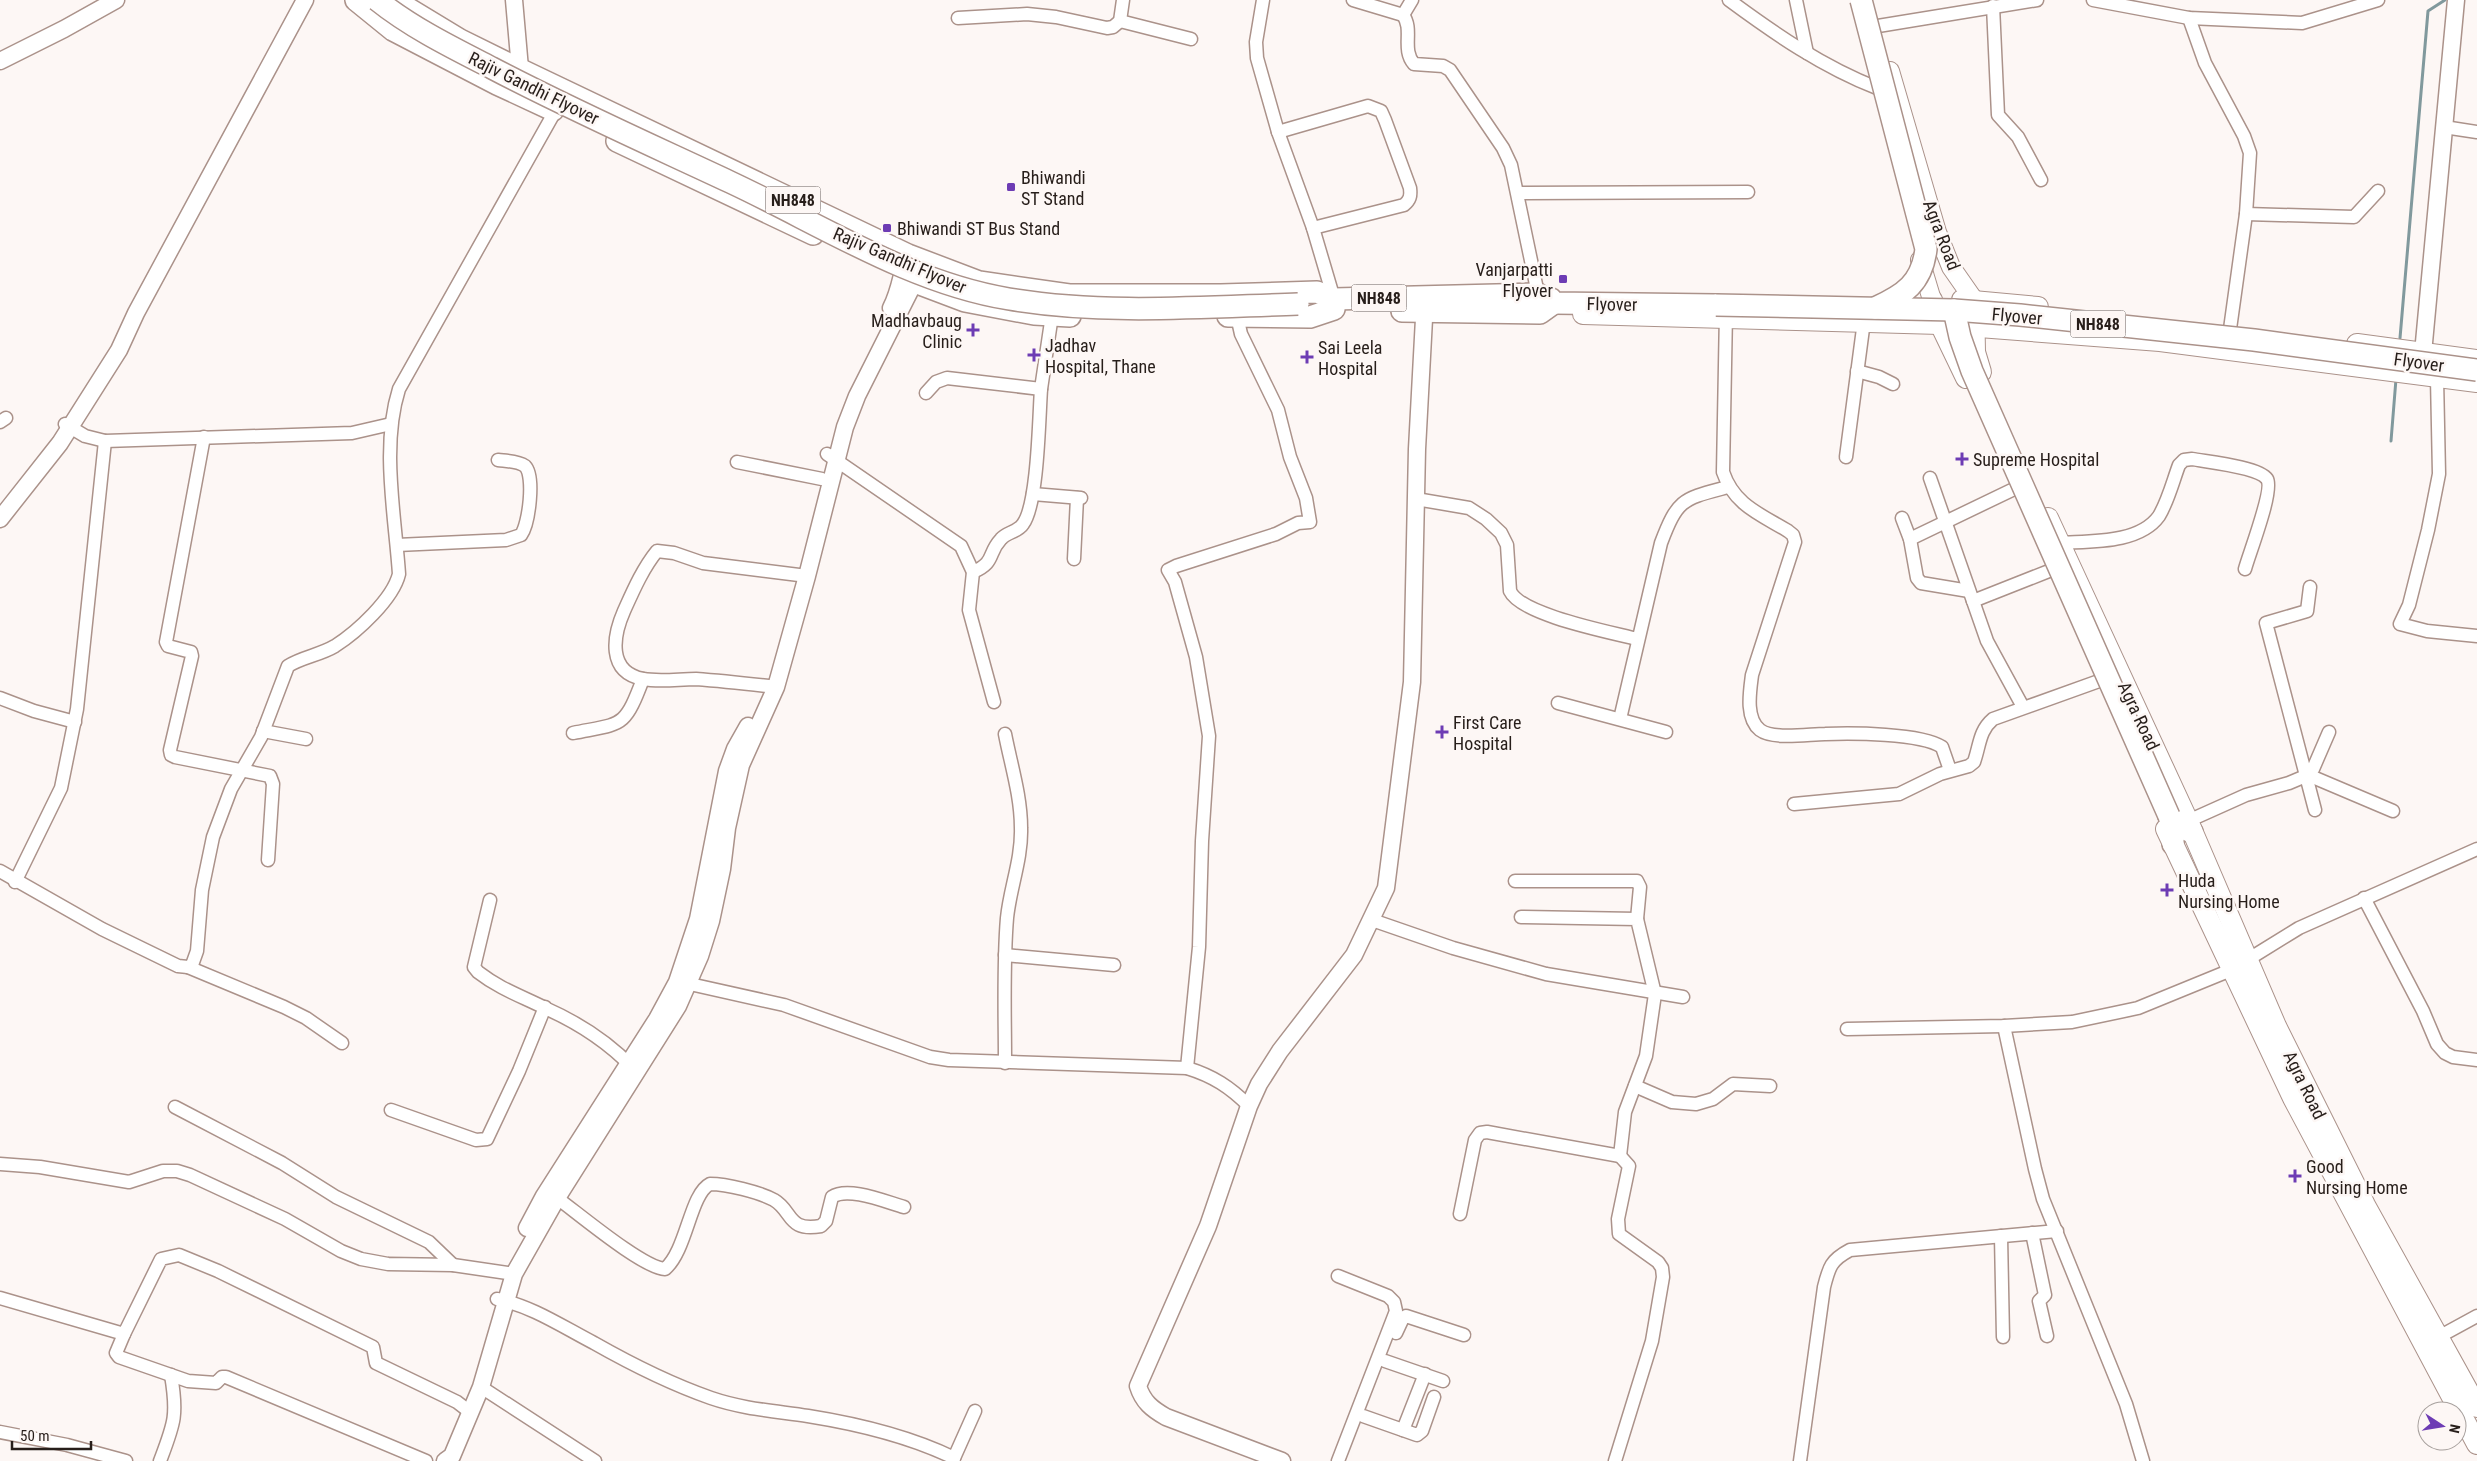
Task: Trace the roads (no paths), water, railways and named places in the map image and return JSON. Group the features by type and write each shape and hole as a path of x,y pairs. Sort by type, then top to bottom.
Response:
{"highway":[{"name":"NH848","path":"356,0 393,30 522,96 908,279 965,301 1052,315 1091,318 1310,317 1327,304 1546,301"},
{"name":"Rajiv Gandhi Flyover","path":"377,0 442,42 544,95 733,183 881,256 922,274 970,291 1010,299 1086,308 1327,304"},
{"name":"NH848","path":"394,0 460,40 521,70 916,259 979,282 1060,294 1155,295 1317,292 1327,304"},
{"path":"1861,0 1926,249 1921,273 1914,283 1869,315"},
{"name":"Flyover","path":"1546,301 1947,317 2254,340 2477,370"},
{"path":"1947,317 1960,337 1972,371 2179,827"}],"main road":[{"name":"Agra Road","path":"1852,0 1932,300 1947,317 1960,364 2152,804 2179,827"},
{"name":"Agra Road","path":"1871,0 1892,80 1937,232 1951,267 1974,300 1973,327 1978,366 2060,543 2239,965 2276,1026 2365,1205 2431,1342 2477,1444"},
{"path":"1546,301 1726,297 1974,300 2423,351 2477,360"},
{"path":"1546,301 1726,317 1869,315"},
{"path":"1947,317 1973,327 2160,341 2477,382"},
{"name":"Agra Road","path":"2431,1342 2477,1407"}],"street":[{"path":"0,61 116,0"},
{"path":"218,153 292,0"},
{"path":"0,519 119,350 164,252 305,0"},
{"path":"514,0 522,96"},
{"path":"958,18 1027,14 1108,28 1113,27 1120,21 1122,0"},
{"path":"1263,0 1256,51 1278,132 1313,228 1327,304"},
{"path":"1353,0 1403,15 1407,20 1407,52 1409,58 1414,64 1443,66 1450,70 1503,148 1511,165 1546,301"},
{"path":"1403,15 1412,0"},
{"path":"1729,0 1807,53 1845,76 1877,88 1892,80"},
{"path":"1796,0 1807,53"},
{"path":"1878,26 2037,0"},
{"path":"2093,0 2189,18 2302,22 2378,0"},
{"path":"2456,0 2423,351 2429,377 2439,474 2428,530 2409,605 2400,624 2427,631 2477,636"},
{"path":"1993,6 1998,115 2018,137 2041,180"},
{"path":"2189,18 2205,63 2248,147 2250,168 2246,214 2230,329"},
{"path":"1120,21 1190,39"},
{"path":"188,968 192,965 197,951 202,890 213,837 231,789 263,731 288,666 334,646 353,631 391,594 399,574 389,440 399,389 567,92"},
{"path":"1278,132 1368,106 1381,111 1410,188 1409,201 1404,205 1313,228"},
{"path":"2444,126 2477,132"},
{"path":"2246,214 2354,217 2378,191"},
{"path":"1518,193 1748,192"},
{"path":"803,576 822,479 916,259"},
{"path":"1155,295 1155,317"},
{"path":"1726,297 1723,472 1728,487 1736,498 1788,531 1793,535 1795,542 1795,548 1757,654 1752,675 1749,696 1751,712 1756,724 1761,730 1780,736 1860,734 1927,740 1942,747 1950,770"},
{"path":"1274,1460 1166,1417 1151,1408 1141,1397 1138,1386 1208,1226 1249,1106 1259,1084 1280,1050 1354,955 1386,888 1392,854 1412,682 1416,449 1425,304"},
{"path":"973,572 987,565 1003,537 1018,530 1024,524 1033,494 1041,389 1052,315"},
{"path":"1846,457 1857,371 1869,315"},
{"path":"1187,1068 1199,947 1202,841 1209,736 1196,658 1175,582 1168,570 1276,534 1298,523 1310,522 1306,498 1290,457 1278,410 1247,348 1236,316"},
{"path":"1857,371 1879,377 1893,384"},
{"path":"926,393 936,382 947,378 1041,389"},
{"path":"67,426 85,436 105,441 352,432 391,424"},
{"path":"0,505 67,426"},
{"path":"204,438 166,642 168,646 191,652 192,656 170,750 171,755 175,757 270,776 272,779 268,860"},
{"path":"15,882 61,788 75,722 105,441"},
{"path":"831,456 961,546 973,572 974,586 969,610 994,702"},
{"path":"509,1273 557,1198 657,1020 683,983 707,908 741,765 772,687 803,576 831,456"},
{"path":"2060,543 2116,538 2151,525 2160,514 2179,465 2184,460 2192,459 2256,471 2267,479 2269,486 2261,520 2245,569"},
{"path":"397,544 506,540 521,535 527,522 529,472 519,463 498,460"},
{"path":"738,462 822,479"},
{"path":"1930,478 1944,523 1995,658 2023,707"},
{"path":"1620,719 1661,543 1671,517 1685,500 1728,487"},
{"path":"1910,539 2014,489"},
{"path":"1033,494 1079,498 1074,560"},
{"path":"1416,499 1469,508 1486,519 1501,533 1507,545 1510,591 1514,598 1521,603 1563,620 1637,640"},
{"path":"1902,518 1910,539 1915,572 1921,583 1971,596 2049,571"},
{"path":"772,687 696,679 643,679 626,672 618,660 614,647 614,637 632,593 657,551 674,553 703,563 803,576"},
{"path":"2310,587 2307,611 2266,623 2315,810"},
{"path":"573,733 611,725 624,719 632,708 643,679"},
{"path":"1794,804 1899,794 1950,770 1969,766 1974,762 1981,734 1989,722 2023,707 2099,681"},
{"path":"0,698 34,711 75,722"},
{"path":"1558,703 1666,732"},
{"path":"263,731 306,739"},
{"path":"2179,827 2246,795 2289,783 2307,775 2313,769 2329,732"},
{"path":"1005,734 1020,808 1022,829 1020,854 1008,910 1005,955 1005,1063"},
{"path":"2307,775 2393,811"},
{"path":"1848,1029 2004,1026 2072,1022 2138,1008 2239,965 2299,928 2477,849"},
{"path":"0,871 15,882 102,929 178,966 188,968 284,1006 306,1018 342,1043"},
{"path":"1515,881 1637,881 1640,887 1637,919 1655,994 1646,1056 1625,1112 1620,1156"},
{"path":"2364,898 2423,1011 2437,1044 2445,1053 2453,1057 2477,1060"},
{"path":"490,900 475,961 480,974 516,996 545,1007 597,1036 632,1067"},
{"path":"1521,918 1637,919"},
{"path":"1372,920 1453,948 1537,972 1655,994 1683,997"},
{"path":"1005,955 1114,965"},
{"path":"683,983 784,1006 930,1057 973,1063 1187,1068 1216,1078 1229,1087 1249,1106"},
{"path":"390,1110 476,1140 487,1139 519,1071 545,1007"},
{"path":"2004,1026 2034,1169 2043,1199 2126,1404 2144,1461"},
{"path":"467,1409 509,1273 544,1196 632,1067"},
{"path":"1635,1086 1672,1102 1696,1104 1713,1099 1733,1084 1770,1086"},
{"path":"175,1107 282,1162 336,1197 429,1242 453,1265"},
{"path":"1460,1214 1475,1140 1480,1133 1487,1132 1620,1156 1629,1166 1618,1219 1619,1234 1658,1262 1662,1268 1663,1277 1652,1341 1615,1461"},
{"path":"0,1164 40,1167 129,1182 163,1171 177,1171 190,1175 285,1219 341,1251 361,1259 388,1264 453,1265 509,1273"},
{"path":"557,1198 643,1260 656,1268 665,1269 679,1250 701,1192 710,1184 767,1197 780,1205 790,1220 807,1227 821,1226 826,1220 832,1197 837,1194 855,1194 904,1207"},
{"path":"1800,1461 1824,1287 1828,1272 1835,1258 1850,1250 2057,1231"},
{"path":"2032,1233 2045,1295 2039,1301 2047,1336"},
{"path":"2001,1236 2003,1337"},
{"path":"426,1461 226,1377 222,1377 216,1383 204,1384 171,1376 119,1357 116,1353 160,1259 179,1255 218,1271 373,1347 376,1363 467,1409"},
{"path":"1338,1276 1388,1296 1394,1302 1396,1311 1338,1461"},
{"path":"0,1298 124,1334"},
{"path":"445,1461 445,1452 467,1409 481,1387 501,1300"},
{"path":"501,1300 542,1315 631,1364 708,1397 750,1408 810,1416 902,1437 953,1459 975,1411"},
{"path":"1346,1461 1403,1318 1406,1316 1464,1335"},
{"path":"2431,1342 2477,1316"},
{"path":"1385,1361 1443,1381"},
{"path":"1404,1430 1425,1374"},
{"path":"160,1461 175,1422 176,1412 171,1376"},
{"path":"481,1387 595,1461"},
{"path":"1363,1416 1420,1434 1434,1397"},
{"path":"0,1432 66,1445 126,1461"}],"waterway":[{"path":"2400,338 2428,11 2445,0"},
{"path":"2391,441 2396,379"}],"place":[{"name":"Bhiwandi ST Stand","path":"1011,187"},
{"name":"Bhiwandi ST Bus Stand","path":"887,228"},
{"name":"Vanjarpatti Flyover","path":"1563,279"},
{"name":"Madhavbaug Clinic","path":"973,330"},
{"name":"Jadhav Hospital, Thane","path":"1034,355"},
{"name":"Sai Leela Hospital","path":"1307,357"},
{"name":"Supreme Hospital","path":"1962,459"},
{"name":"First Care Hospital","path":"1442,732"},
{"name":"Huda Nursing Home","path":"2167,890"},
{"name":"Good Nursing Home","path":"2295,1176"}]}
